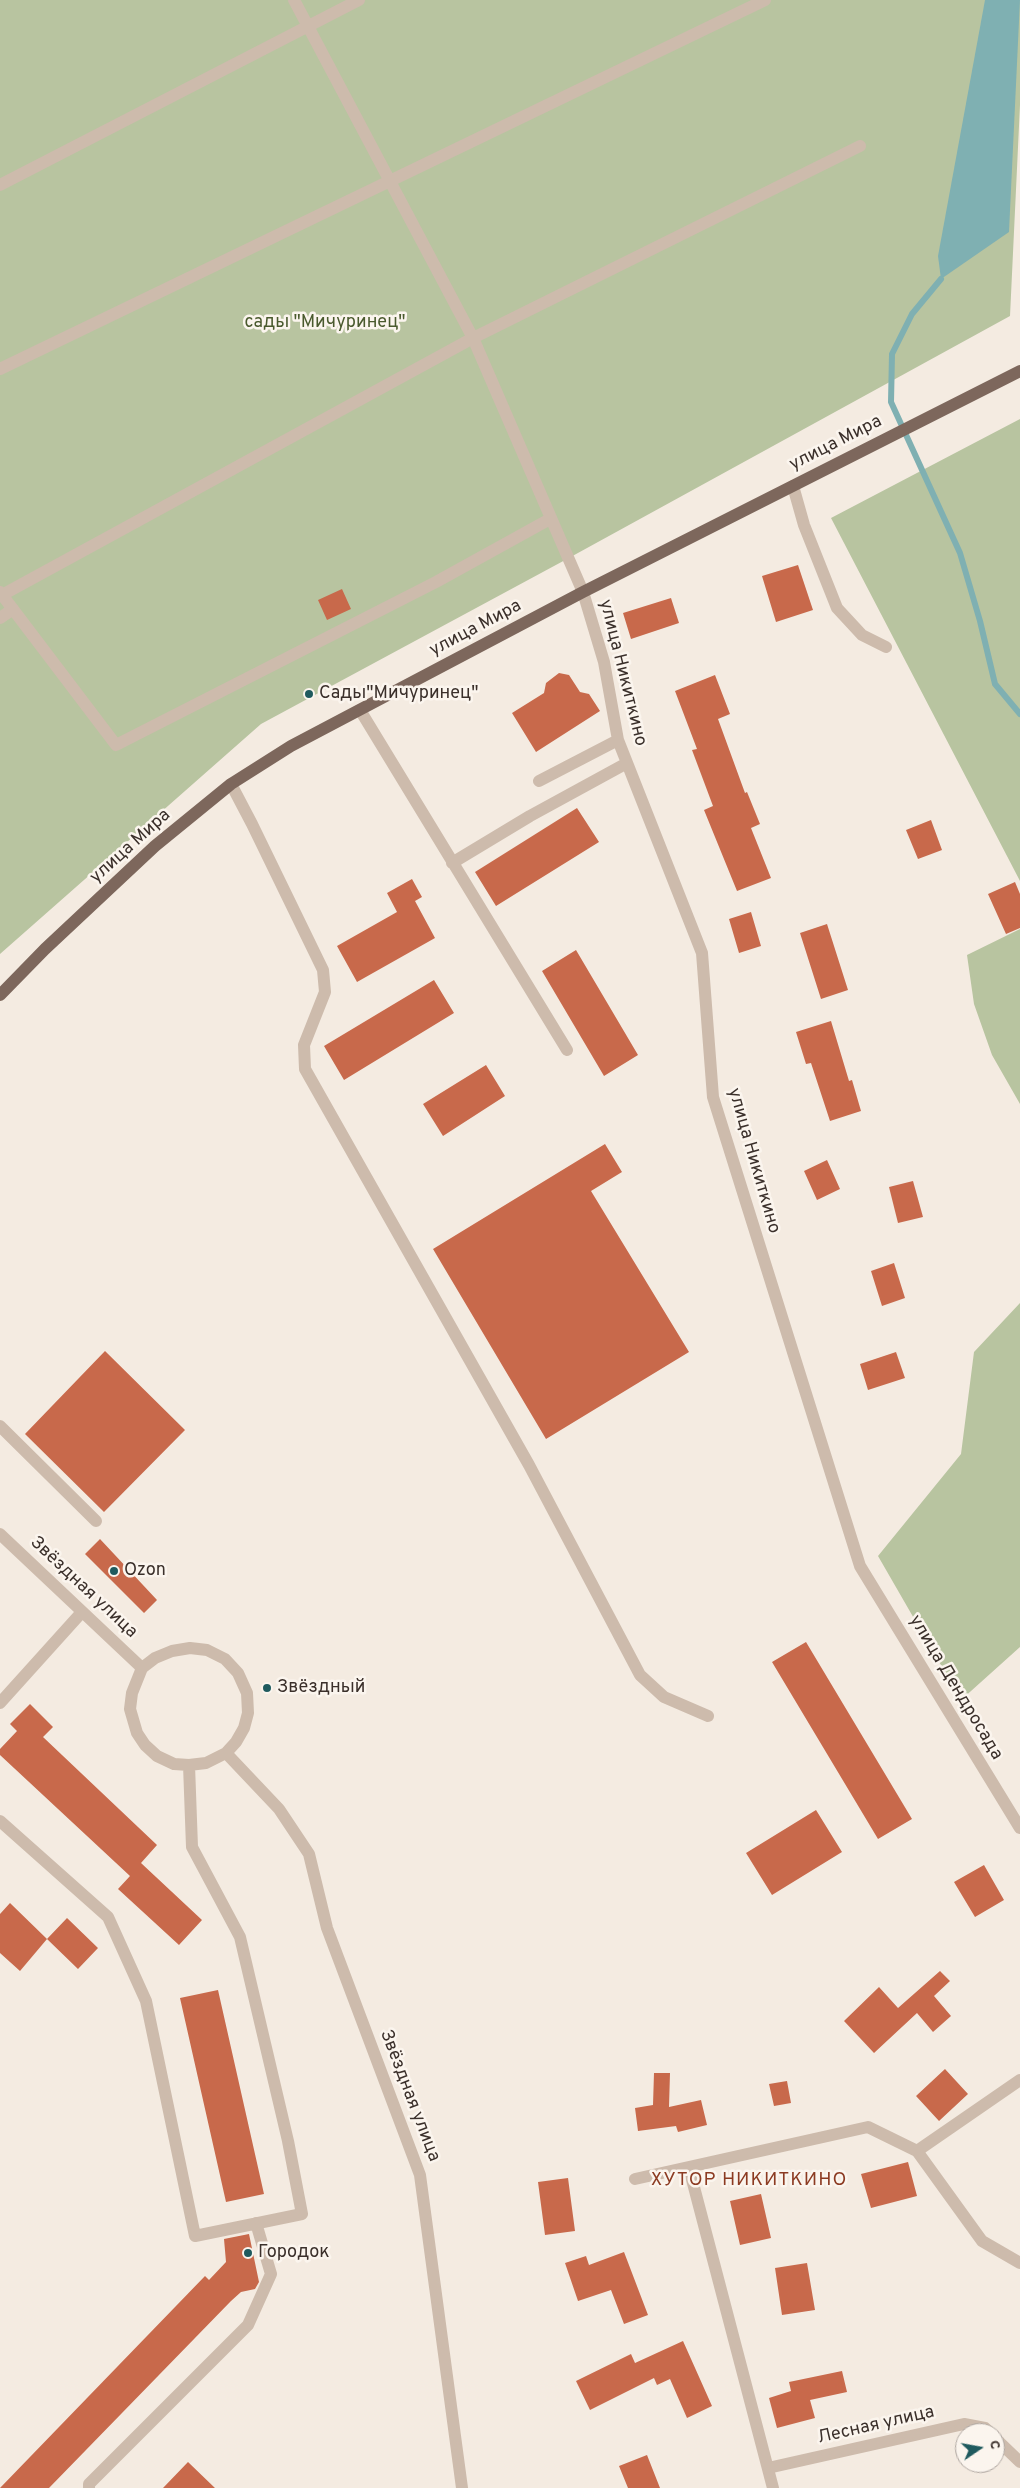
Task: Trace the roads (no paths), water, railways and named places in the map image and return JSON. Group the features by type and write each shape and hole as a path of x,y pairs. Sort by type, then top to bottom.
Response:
{"main road":[{"name":"улица Мира","path":"0,995 155,846 230,784 291,746 583,592 1020,371"}],"street":[{"name":"улица Никиткино","path":"294,0 473,338 583,592 604,662 618,740 702,953 713,1097 860,1566"},
{"path":"0,185 359,0"},
{"path":"0,368 765,0"},
{"path":"550,519 436,582 116,745 1,593 473,338 860,146"},
{"path":"793,486 804,525 837,608 862,635 886,647"},
{"path":"0,618 12,609"},
{"path":"360,710 567,1050"},
{"path":"539,781 618,740"},
{"path":"452,863 530,816 627,763"},
{"path":"230,784 252,824 323,970 325,992 304,1045 305,1069 529,1465 640,1675 664,1696 708,1716"},
{"path":"0,1426 96,1521"},
{"name":"Звёздная улица","path":"0,1534 142,1668"},
{"name":"улица Дендросада","path":"860,1566 1020,1828"},
{"path":"0,1703 82,1612"},
{"path":"190,1648 207,1650 225,1660 238,1673 247,1693 248,1713 244,1728 236,1742 226,1753 206,1763 174,1764 157,1756 145,1745 137,1734 130,1709 132,1693 142,1668 155,1658 172,1650 190,1648"},
{"name":"Звёздная улица","path":"226,1753 279,1809 309,1854 327,1928 420,2175 462,2488"},
{"path":"0,1821 108,1918 146,2001 195,2236 302,2214 288,2141 240,1937 192,1847 190,1765"},
{"path":"917,2151 1020,2080"},
{"path":"635,2179 868,2127 917,2151 982,2241 1020,2263"},
{"path":"689,2168 773,2488"},
{"path":"89,2488 89,2484 248,2325 271,2274 256,2223"},
{"name":"Лесная улица","path":"768,2468 955,2426"},
{"path":"1005,2448 1020,2462"}],"water":[{"path":"985,0 1020,0 1009,232 941,279 938,256"}],"waterway":[{"path":"941,279 912,314 892,354 891,402 960,553 980,621 995,684 1020,714"}],"place":[{"name":"Сады\"Мичуринец\"","path":"309,694"},
{"name":"Ozon","path":"114,1571"},
{"name":"Звёздный","path":"267,1688"},
{"name":"Городок","path":"248,2253"}],"district":[{"name":"ХУТОР НИКИТКИНО","path":"749,2181"}],"park label":[{"name":"сады \"Мичуринец\"","path":"325,323"}]}
